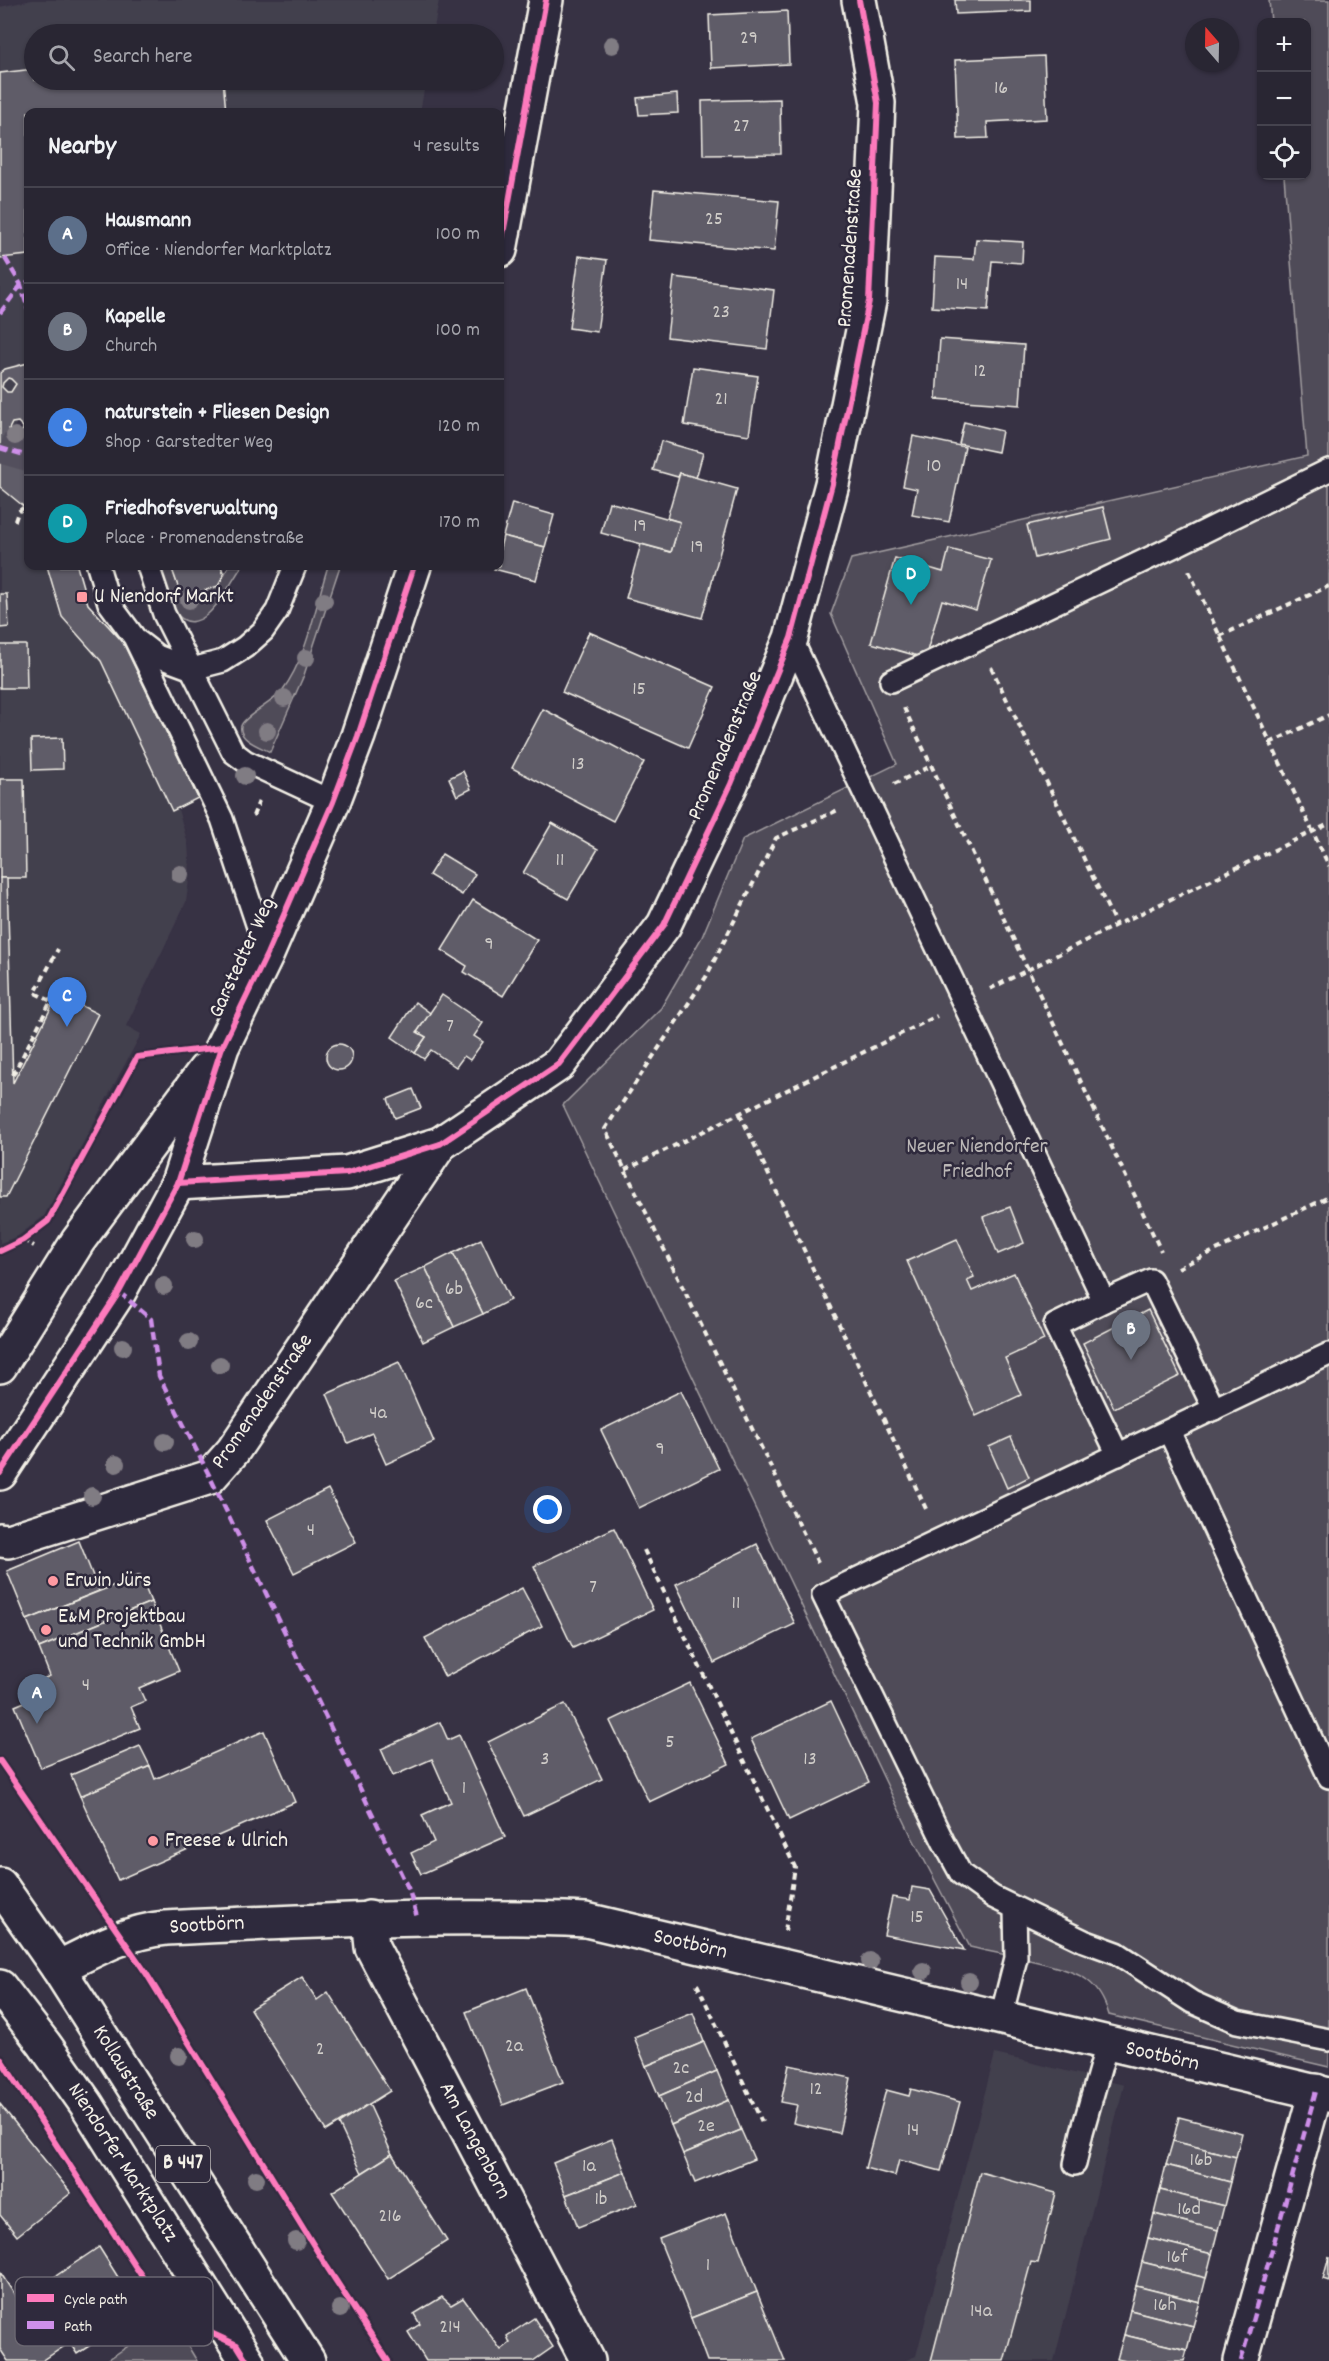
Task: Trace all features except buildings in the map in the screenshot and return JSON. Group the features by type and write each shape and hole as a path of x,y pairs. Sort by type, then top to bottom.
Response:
{"street":[{"path":"504,228 546,0"},
{"name":"Promenadenstraße","path":"178,1183 347,1173 440,1144 559,1064 664,925 731,784 791,638 832,484 869,301 878,103 860,0"},
{"name":"Garstedter Weg","path":"0,1473 119,1292 178,1183 222,1047 267,954 333,802 358,736 413,570"},
{"name":"Garstedter Weg","path":"3,1359 78,1241 222,1047"},
{"name":"Promenadenstraße","path":"0,1540 8,1541 210,1477 233,1451 440,1144"},
{"name":"B 447","path":"0,1886 58,1968"},
{"name":"Sootbörn","path":"58,1968 120,1937 150,1929 369,1918 516,1917 586,1920 1322,2093 1241,2361"},
{"name":"Am Langenborn","path":"369,1918 372,1947 588,2361"},
{"name":"Kollaustraße","path":"58,1968 308,2361"},
{"name":"Niendorfer Marktplatz","path":"0,1988 44,2044 87,2105 194,2277"},
{"name":"Niendorfer Marktplatz","path":"213,2307 242,2353"}],"lane":[{"path":"891,681 1177,546 1329,470"},
{"path":"99,570 109,603 134,637 222,819 267,954"},
{"path":"149,570 164,614 233,752 245,761 333,802"},
{"path":"134,637 157,656 192,669 223,661 263,631 277,611 293,570"},
{"path":"791,638 1104,1301"},
{"path":"1118,1455 1055,1325 1104,1301 1161,1275 1214,1409"},
{"path":"1329,1354 823,1594 961,1874 993,1897 1015,1909 1084,1941 1117,1953 1192,2002 1237,2022 1329,2040"},
{"path":"1169,1431 1329,1777"},
{"path":"1001,2018 1016,1958 1015,1909"},
{"path":"1075,2164 1107,2044"}],"path":[{"path":"15,521 18,512 24,507"},
{"path":"1177,546 1329,866"},
{"path":"1220,636 1329,586"},
{"path":"978,640 1116,925"},
{"path":"891,681 1161,1275 1329,1197"},
{"path":"1270,743 1329,715"},
{"path":"831,1591 605,1129 706,977 776,838 931,766"},
{"path":"249,825 263,791"},
{"path":"13,1075 51,1001 34,993 58,949"},
{"path":"740,1113 940,1539"},
{"path":"14,1245 31,1234"},
{"path":"644,1550 795,1867 780,1967"},
{"path":"677,1941 762,2122"}],"shaded area":[{"path":"32,0 439,0 435,24 24,24 24,90 424,90 421,108 24,108 24,409 10,436 24,483 24,570 50,570 63,611 113,667 175,799 188,844 190,872 186,902 126,1026 141,1034 44,1216 18,1236 0,1243 0,7"},
{"path":"995,2054 1124,2085 1054,2361 904,2361 916,2356"}],"green space":[{"name":"Neuer Niendorfer Friedhof","path":"1269,0 1329,0 1329,2067 1109,2015 1098,1991 1078,1975 1049,1965 970,1947 910,1833 563,1105 661,1008 702,937 743,839 897,764 831,614 851,559 1307,456 1284,180 1311,180 1311,18 1271,18"},
{"path":"160,570 172,570 182,597 218,586 227,570 240,570 222,598 204,617 194,621 184,620 174,611"},
{"path":"327,570 339,570 304,675 270,752 246,739 241,726 247,718 282,691 305,647"},
{"path":"128,2346 188,2346 197,2361 106,2361"}],"tunnel":[{"path":"0,448 24,455"}],"marked path":[{"path":"5,258 21,285 24,296"},
{"path":"0,313 24,284"},
{"path":"0,448 24,455"},
{"path":"119,1292 151,1319 159,1376 409,1890 417,1917"},
{"path":"1241,2361 1316,2091"}],"cycle path":[{"path":"504,228 546,0"},
{"path":"178,1183 347,1173 440,1144 559,1064 664,925 731,784 791,638 832,484 869,301 878,103 859,0"},
{"path":"0,1473 119,1292 178,1183 222,1047 267,954 333,802 358,736 413,570"},
{"path":"0,1251 23,1240 48,1221 137,1057 222,1047"},
{"path":"0,1761 146,1973 327,2267 388,2361"},
{"path":"0,2058 142,2277"},
{"path":"213,2334 237,2345 247,2361"}],"place":[{"name":"U Niendorf Markt","path":"82,597"},
{"name":"Friedhofsverwaltung","path":"911,605"},
{"name":"naturstein + Fliesen Design","path":"67,1027"},
{"name":"Kapelle","path":"1131,1360"},
{"name":"Erwin Jürs","path":"53,1581"},
{"name":"E&M Projektbau und Technik GmbH","path":"46,1630"},
{"name":"Hausmann","path":"37,1724"},
{"name":"Freese & Ulrich","path":"153,1841"}]}
